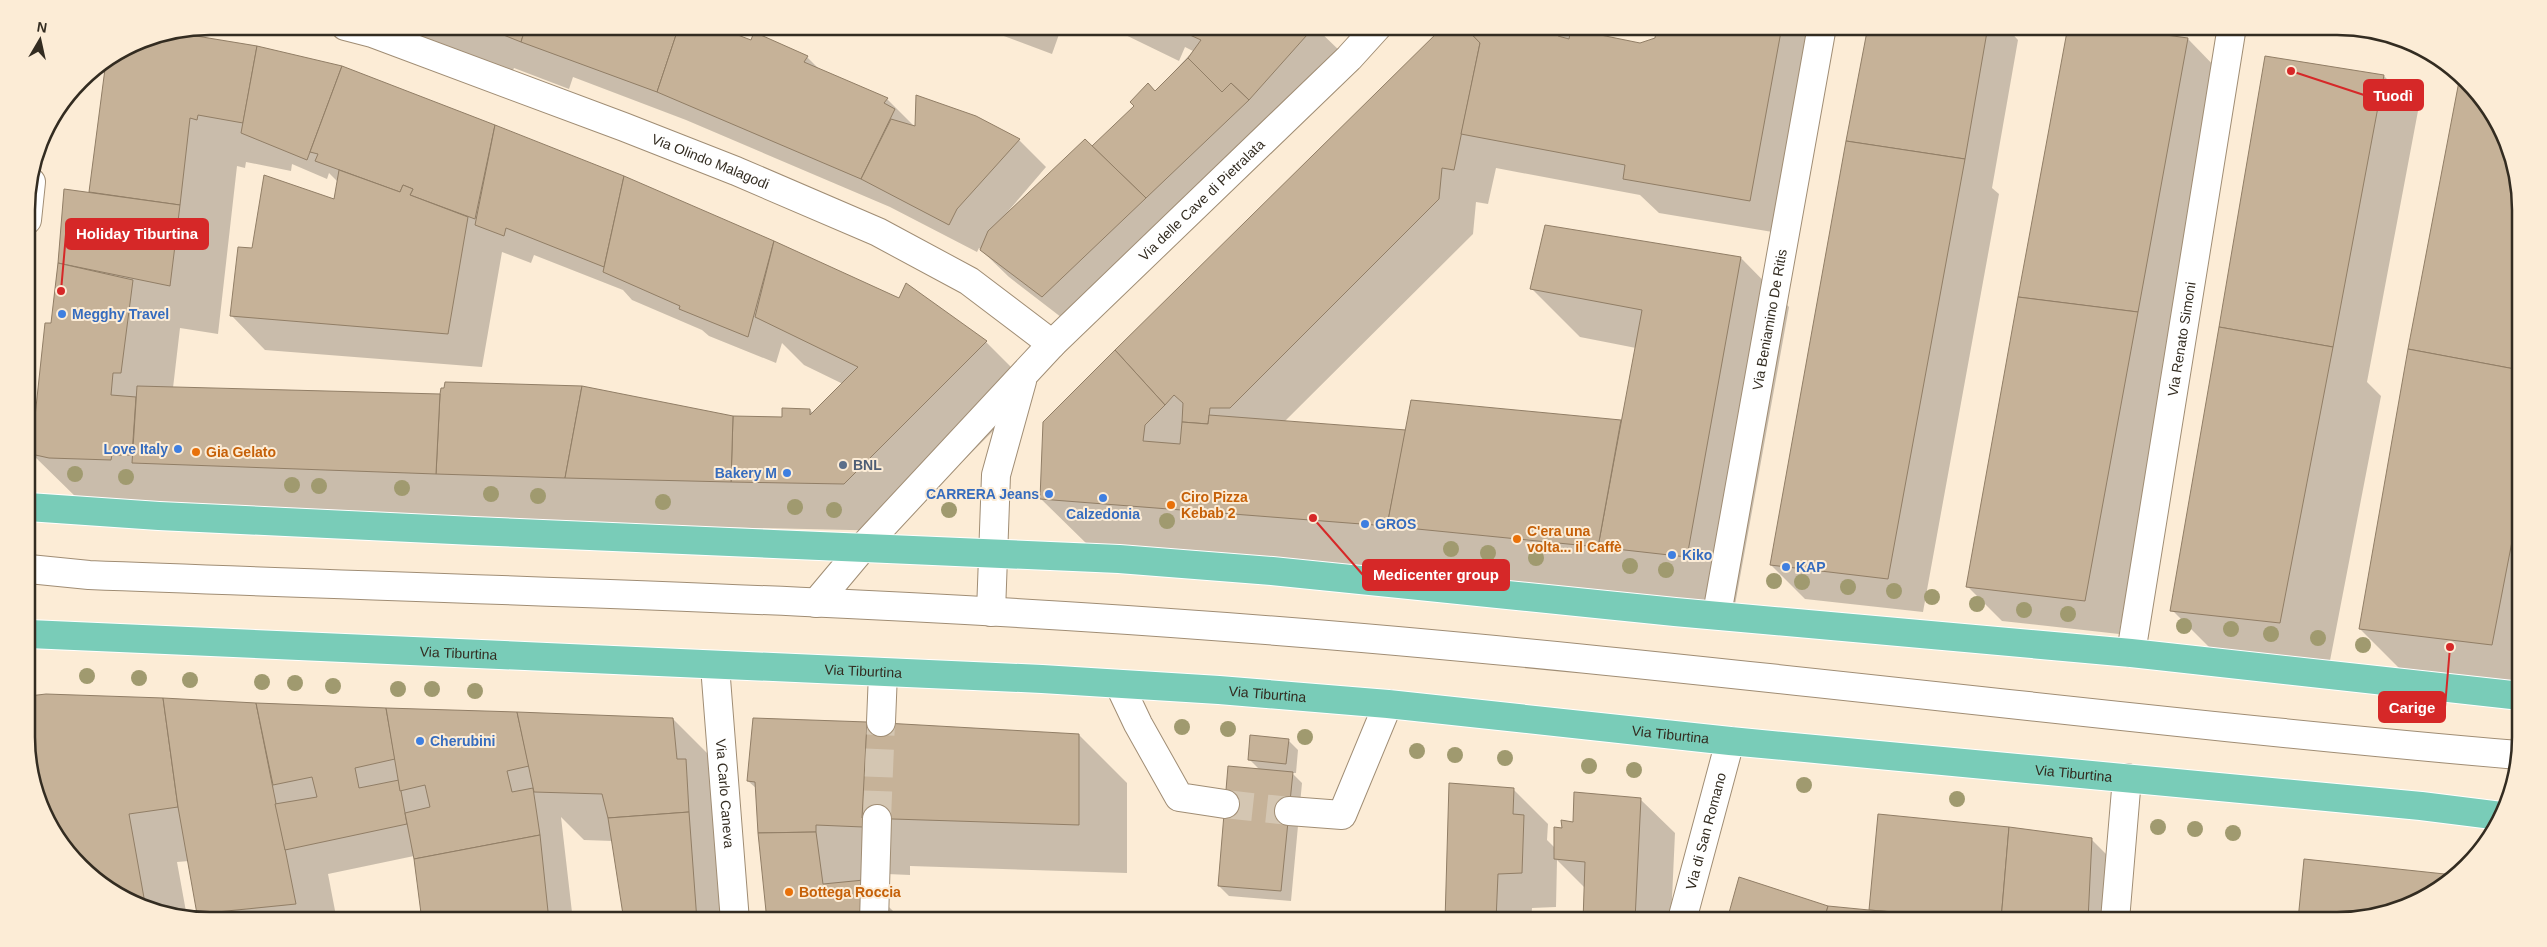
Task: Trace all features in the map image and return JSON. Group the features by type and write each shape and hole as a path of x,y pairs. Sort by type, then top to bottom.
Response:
{"main road":[{"path":"35,507 178,517 1094,557 1272,571 2131,653 2512,695"},
{"name":"Via Tiburtina","path":"35,634 1119,684 1388,704 1730,741 2493,815"}],"street":[{"name":"Via Olindo Malagodi","path":"377,35 736,171 878,232 969,281 1052,344"},
{"name":"Via delle Cave di Pietralata","path":"862,547 1052,344 1367,35"},
{"name":"Via Beniamino De Ritis","path":"1717,614 1820,35"},
{"name":"Via Renato Simoni","path":"2131,653 2231,35"},
{"name":"Via delle Cave di Pietralata","path":"991,612 996,475 1024,375"},
{"path":"816,603 862,547"},
{"path":"35,570 88,575 816,603 1227,627 1426,644 2511,754"},
{"name":"Via Carlo Caneva","path":"716,666 734,912"},
{"path":"881,722 883,673"},
{"path":"1119,684 1138,724 1179,797 1225,804"},
{"path":"1289,811 1342,815 1388,704"},
{"name":"Via di San Romano","path":"1684,912 1730,741"},
{"path":"2116,912 2126,778"},
{"path":"874,912 877,819"}],"building":[{"path":"504,35 523,35 521,42"},
{"path":"523,35 676,35 657,92 521,42"},
{"path":"676,35 738,35 751,40 753,35 761,35 808,56 804,62 888,98 884,103 895,109 861,179 657,92"},
{"path":"1190,35 1307,35 1249,100 1231,83 1222,92 1188,58 1201,40"},
{"path":"1435,35 1472,35 1480,43 1454,170 1442,168 1439,199 1230,408 1210,408 1208,424 1182,422 1183,403 1174,395 1165,405 1115,350"},
{"path":"1472,35 1558,35 1569,39 1570,35 1601,35 1640,43 1655,38 1656,35 1780,35 1750,201 1623,179 1625,165 1461,134 1480,43"},
{"path":"1866,35 1986,35 1965,159 1846,141"},
{"path":"2066,35 2166,35 2188,38 2138,312 2018,297"},
{"path":"195,36 257,46 243,123 198,115 197,120 190,118 180,205 89,192 105,70 123,58 143,48 176,38"},
{"path":"257,46 342,66 307,160 241,133"},
{"path":"2265,56 2384,75 2333,347 2219,327"},
{"path":"1188,58 1222,92 1231,83 1249,100 1146,198 1092,146 1134,106 1130,102 1148,83 1155,91"},
{"path":"342,66 495,125 475,219 410,195 413,189 403,185 400,192 315,161 318,154 310,152"},
{"path":"2458,84 2489,123 2499,143 2509,176 2512,199 2512,368 2408,349"},
{"path":"916,95 976,116 1020,139 957,209 949,225 861,179 891,119 915,126"},
{"path":"495,125 624,176 604,267 506,228 504,236 475,225"},
{"path":"1085,139 1146,198 1042,297 980,250 988,231"},
{"path":"1846,141 1965,159 1888,579 1770,565"},
{"path":"339,170 400,192 403,185 413,189 410,195 468,217 448,334 230,316 238,247 252,248 264,175 334,199"},
{"path":"624,176 774,241 748,337 679,309 680,306 603,272"},
{"path":"64,189 180,205 170,286 58,263"},
{"path":"1545,225 1741,257 1687,557 1598,547 1642,310 1530,289"},
{"path":"774,241 899,298 906,283 987,341 844,484 731,482 733,416 782,417 782,408 810,409 810,415 858,367 755,317"},
{"path":"58,263 133,280 121,373 113,373 111,395 136,397 132,455 112,455 111,460 49,458 35,455 35,417 45,323 51,323"},
{"path":"2018,297 2138,312 2085,601 1966,587"},
{"path":"2219,327 2333,347 2280,623 2170,611"},
{"path":"2408,349 2512,368 2512,541 2492,645 2359,629"},
{"path":"1115,350 1165,405 1145,425 1143,441 1180,444 1182,422 1208,424 1209,415 1406,430 1387,526 1040,499 1043,422"},
{"path":"445,382 582,386 565,478 436,474 440,394"},
{"path":"137,386 440,394 436,474 132,463"},
{"path":"582,386 733,416 731,482 565,478"},
{"path":"1411,400 1621,420 1598,547 1387,526"},
{"path":"46,694 163,698 178,807 129,814 144,899 123,889 86,861 58,824 48,804 38,771 35,748 35,695"},
{"path":"163,698 256,703 296,904 217,912 197,912 178,807"},
{"path":"256,703 386,708 395,759 355,768 359,788 399,780 407,824 285,850 275,804 317,797 312,777 273,785"},
{"path":"386,708 517,712 529,766 507,771 512,792 533,788 540,835 414,859 405,813 430,807 425,785 400,791"},
{"path":"517,712 673,718 677,759 686,759 689,812 608,818 602,794 534,792"},
{"path":"753,718 867,722 863,827 816,825 816,832 758,833 755,782 747,781"},
{"path":"867,722 1079,734 1079,825 862,818"},
{"path":"1250,735 1289,739 1286,764 1248,760"},
{"path":"1228,766 1293,772 1281,891 1218,886"},
{"path":"1449,783 1514,788 1513,814 1524,815 1522,873 1498,874 1496,912 1445,912"},
{"path":"1574,792 1641,798 1635,912 1583,912 1585,862 1554,859 1554,827 1562,828 1561,820 1573,822"},
{"path":"689,812 696,912 623,912 608,818"},
{"path":"1878,814 2009,827 2002,912 1895,912 1869,910"},
{"path":"2009,827 2092,838 2088,912 2002,912"},
{"path":"816,832 823,884 864,880 862,912 766,912 758,833"},
{"path":"540,835 548,912 421,912 414,859"},
{"path":"2304,859 2445,874 2424,889 2404,899 2371,909 2348,912 2299,912"},
{"path":"1739,877 1828,906 1826,912 1729,912"},
{"path":"1828,906 1892,912 1826,912"}],"tunnel":[{"path":"877,819 881,722"},
{"path":"1225,804 1289,811"}],"place":[{"name":"Tuodì","path":"2291,71"},
{"name":"Holiday Tiburtina","path":"61,291"},
{"name":"Megghy Travel","path":"62,314"},
{"name":"Love Italy","path":"178,449"},
{"name":"Gia Gelato","path":"196,452"},
{"name":"BNL","path":"843,465"},
{"name":"Bakery M","path":"787,473"},
{"name":"CARRERA Jeans","path":"1049,494"},
{"name":"Calzedonia","path":"1103,498"},
{"name":"Ciro Pizza Kebab 2","path":"1171,505"},
{"name":"Medicenter group","path":"1313,518"},
{"name":"GROS","path":"1365,524"},
{"name":"C'era una volta... il Caffè","path":"1517,539"},
{"name":"Kiko","path":"1672,555"},
{"name":"KAP","path":"1786,567"},
{"name":"Carige","path":"2450,647"},
{"name":"Cherubini","path":"420,741"},
{"name":"Bottega Roccia","path":"789,892"}]}
